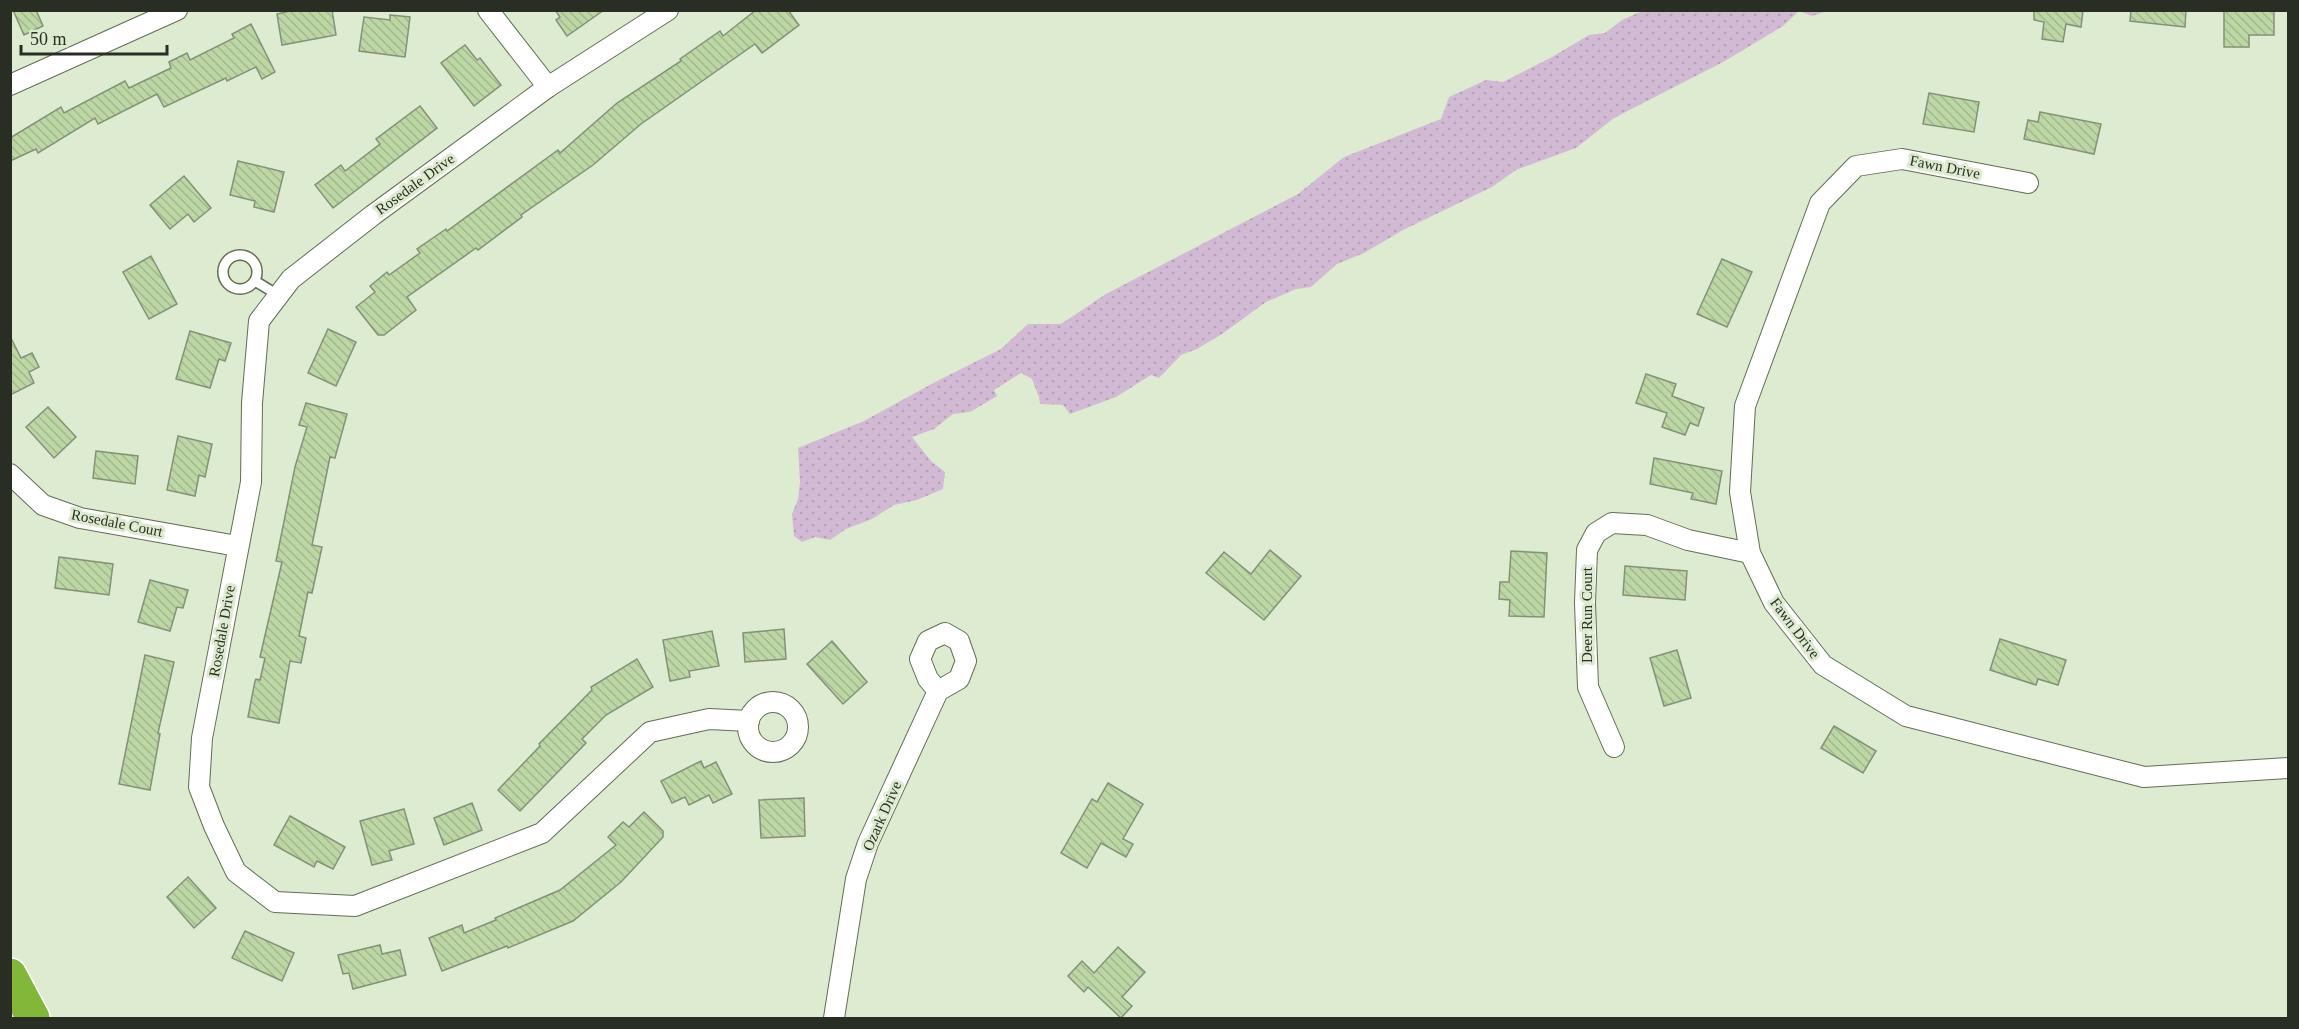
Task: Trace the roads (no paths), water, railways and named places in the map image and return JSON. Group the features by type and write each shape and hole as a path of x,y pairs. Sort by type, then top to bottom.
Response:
{"highway":[{"path":"10,975 33,1018"}],"street":[{"path":"10,85 177,10"},
{"path":"488,10 548,87"},
{"name":"Rosedale Drive","path":"668,10 548,87 373,215 291,279 259,321 252,403 250,482 202,738 199,787 214,826 236,872 275,902 355,906 542,833 650,732 709,719 749,721"},
{"name":"Fawn Drive","path":"2028,183 1902,159 1857,166 1820,203 1745,406 1740,492 1750,553 1774,603 1822,665 1906,716 2144,777 2289,768"},
{"name":"Rosedale Court","path":"10,474 43,505 80,518 237,546"},
{"name":"Deer Run Court","path":"1614,747 1588,687 1585,603 1587,550 1596,533 1612,523 1647,525 1688,540 1750,553"},
{"name":"Ozark Drive","path":"834,1018 856,879 867,843 938,691"}],"lane":[{"path":"255,281 278,295"}]}
